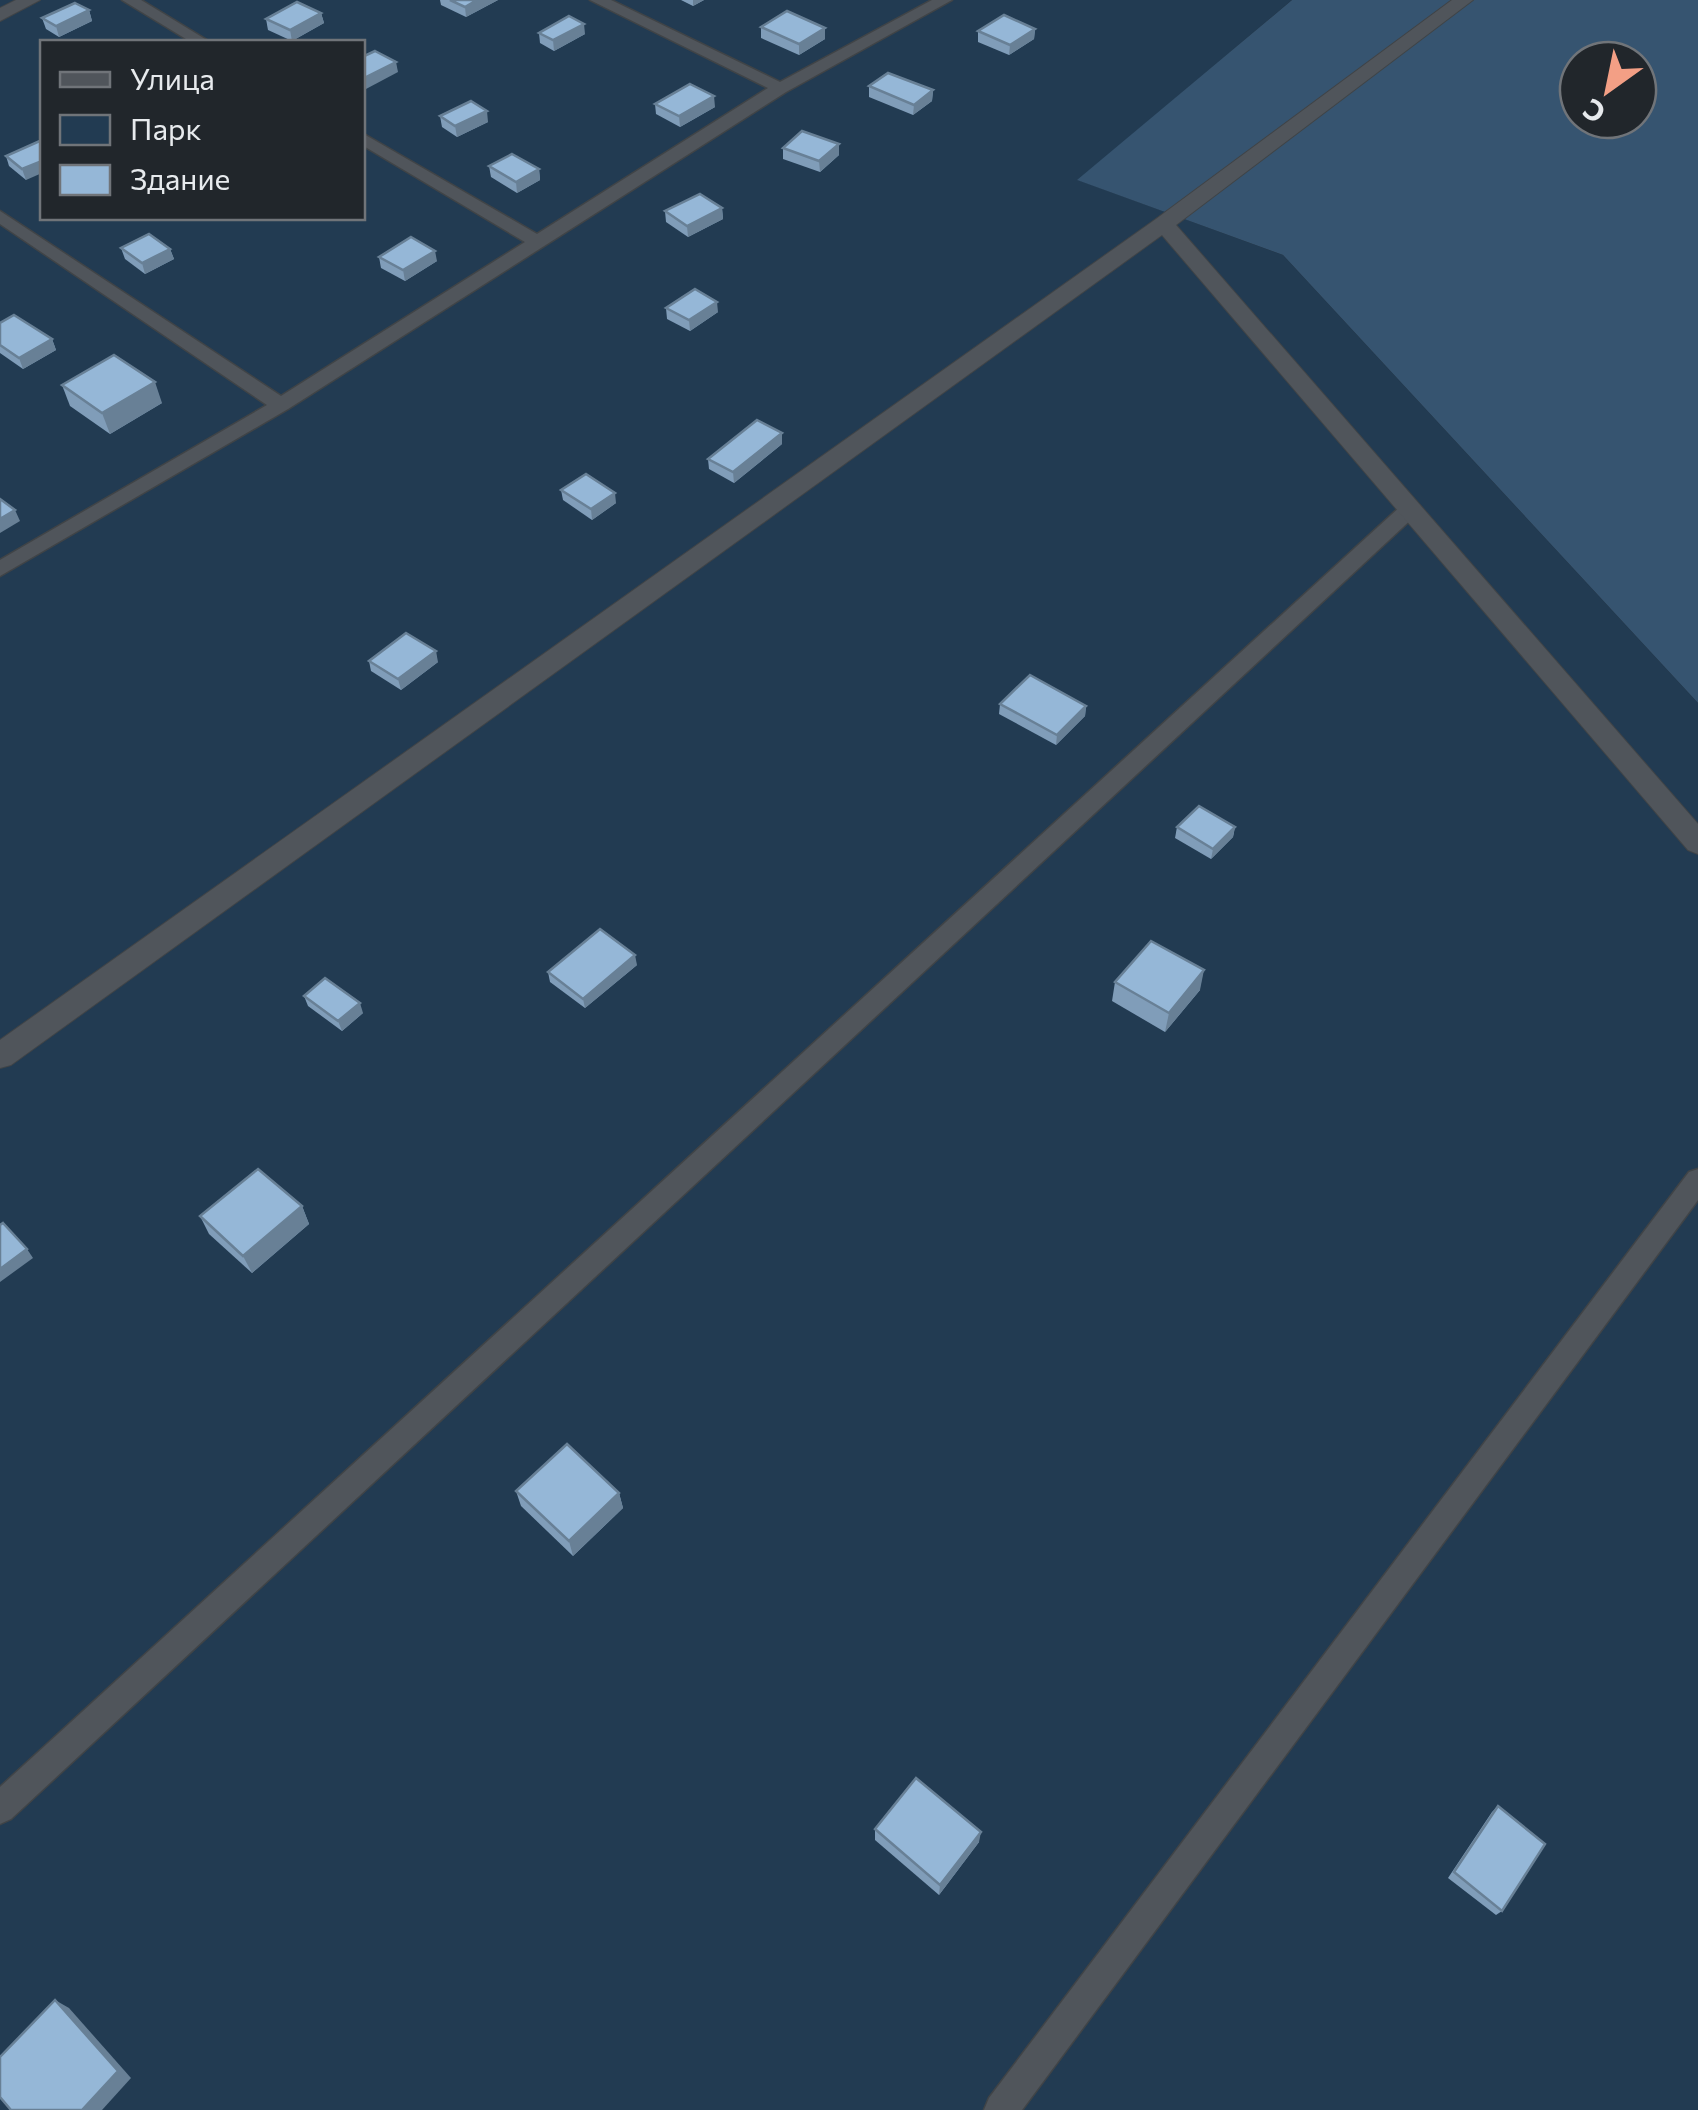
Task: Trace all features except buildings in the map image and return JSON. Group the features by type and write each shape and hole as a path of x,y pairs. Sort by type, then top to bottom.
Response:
{"street":[{"path":"0,14 31,0"},
{"path":"0,1056 1164,224 1464,0"},
{"path":"1164,224 1698,843"}],"lane":[{"path":"130,0 199,40"},
{"path":"598,0 780,88"},
{"path":"0,568 281,405 780,88 944,0"},
{"path":"365,140 538,242"},
{"path":"0,216 281,405"},
{"path":"0,1808 1409,510"},
{"path":"1000,2110 1698,1180"}],"green space":[{"path":"0,0 1292,0 1078,180 1283,255 1698,703 1698,2110 0,2110"}],"shaded area":[{"path":"1292,0 1698,0 1698,703 1283,255 1077,180"}]}
